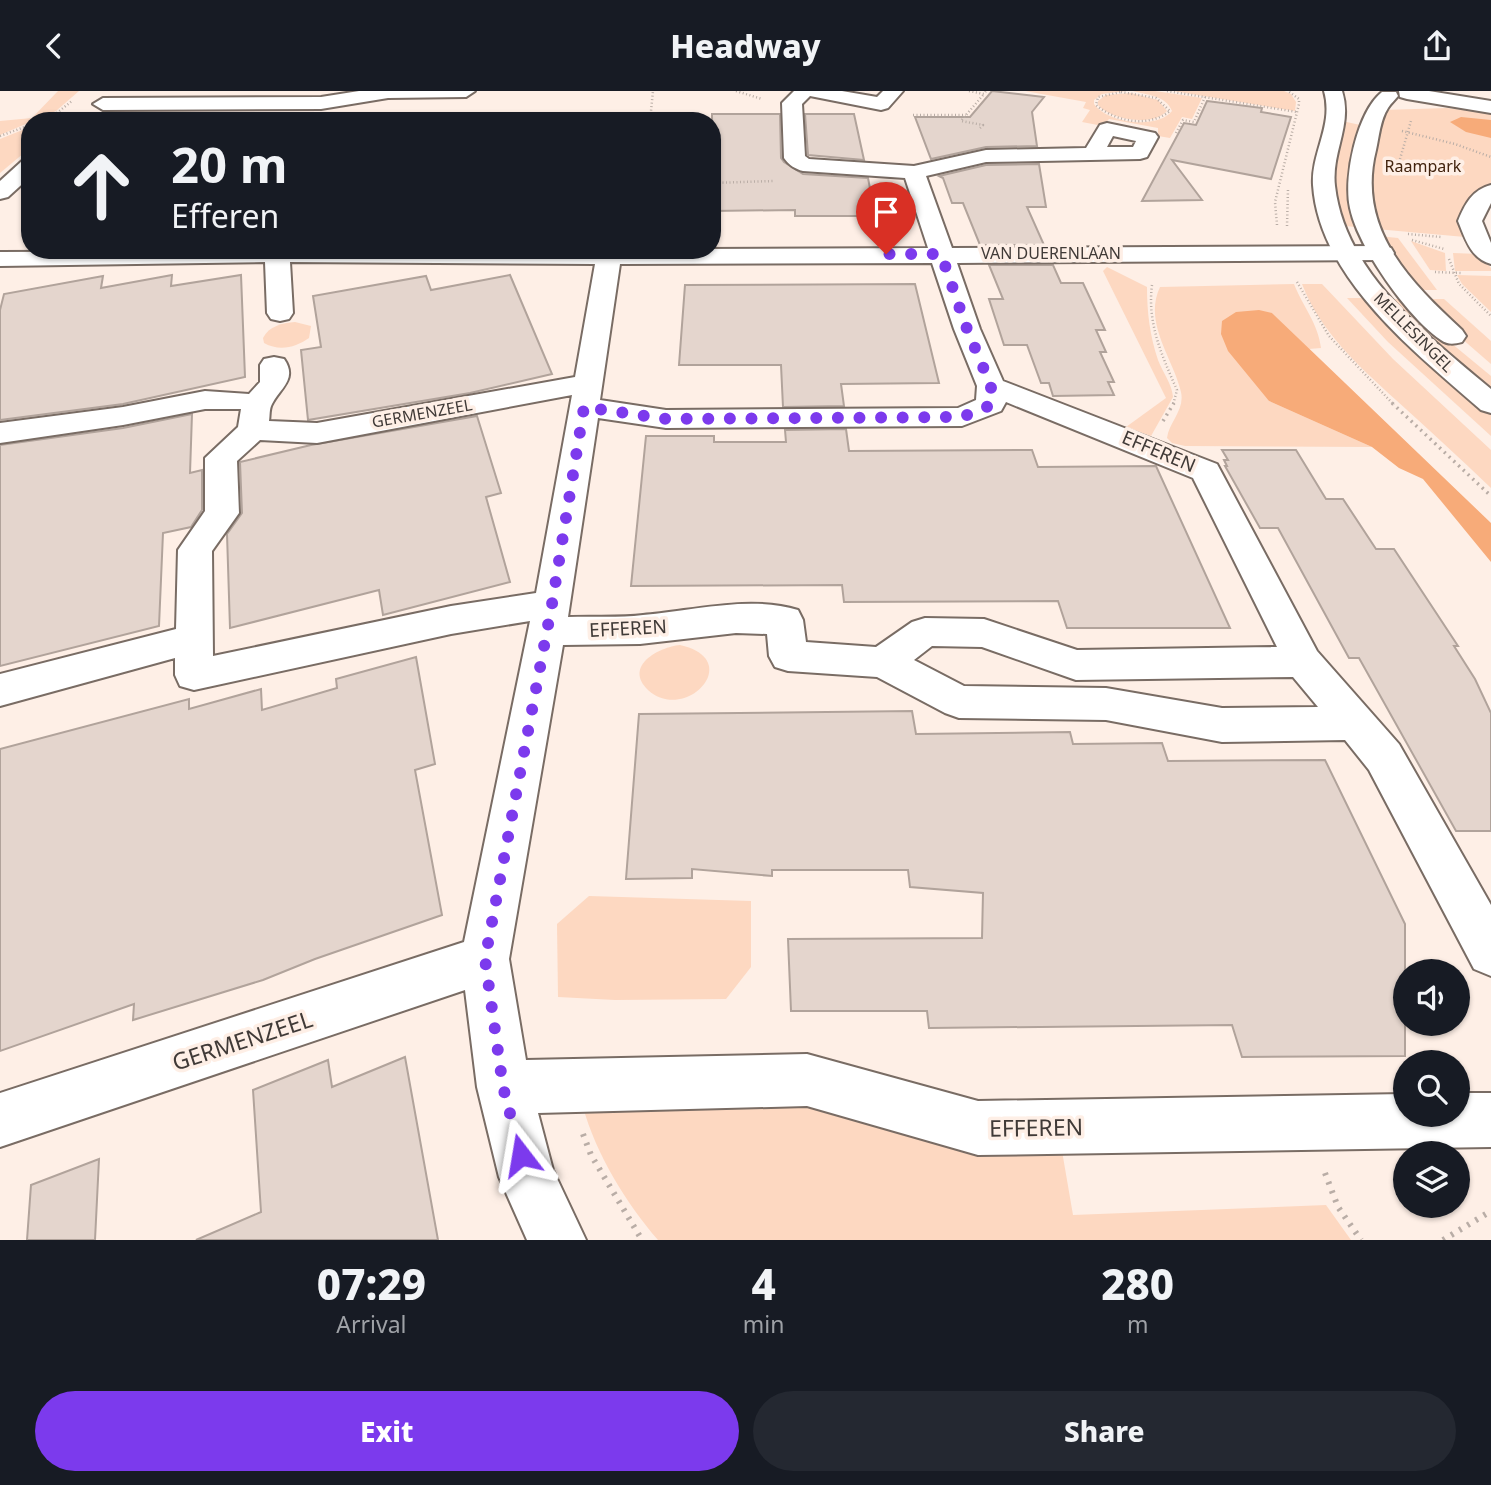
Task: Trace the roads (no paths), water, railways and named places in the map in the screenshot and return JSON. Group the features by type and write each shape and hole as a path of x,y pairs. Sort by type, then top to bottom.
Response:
{"street":[{"path":"100,102 321,103 356,95 388,92 466,91"},
{"path":"805,91 792,103 795,158 803,165 914,171 986,156 1093,153 1107,129 1148,137"},
{"path":"811,91 881,104 894,91"},
{"path":"1347,92 1402,93 1491,107"},
{"name":"MELLESINGEL","path":"1347,92 1337,101 1337,119 1324,175 1331,218 1346,253 1387,309 1491,404"},
{"name":"MELLESINGEL","path":"1402,93 1376,108 1363,155 1358,188 1366,222 1382,253 1426,312 1467,350"},
{"path":"356,95 369,109 367,112"},
{"path":"587,395 666,419 962,417 991,405 991,386 967,329 914,171"},
{"path":"0,192 21,174"},
{"path":"1491,193 1477,203 1470,221 1479,244 1491,257"},
{"name":"VAN DUERENLAAN","path":"721,256 1382,253"},
{"name":"VAN DUERENLAAN","path":"0,259 21,259"},
{"path":"279,259 280,313"},
{"path":"557,1240 527,1177 503,1087 485,959 550,617 609,259"},
{"path":"274,365 274,383 255,417 221,458 222,513 195,550 194,675 451,620 550,617"},
{"name":"EFFEREN","path":"991,386 1149,446 1206,471 1303,662 1384,757 1491,952"},
{"name":"GERMENZEEL","path":"0,433 59,422 125,415 199,398 242,400 255,417 317,433 587,395"},
{"name":"EFFEREN","path":"550,617 640,630 737,619 785,620 788,656 883,662 959,702 1106,704 1222,725 1353,723"},
{"path":"883,662 925,632 984,633 1076,665 1303,662"},
{"path":"0,690 193,639"},
{"name":"GERMENZEEL","path":"0,1120 485,959"},
{"name":"EFFEREN","path":"503,1087 807,1080 978,1128 1491,1120"}],"park label":[{"name":"Raampark","path":"1423,166"}]}
